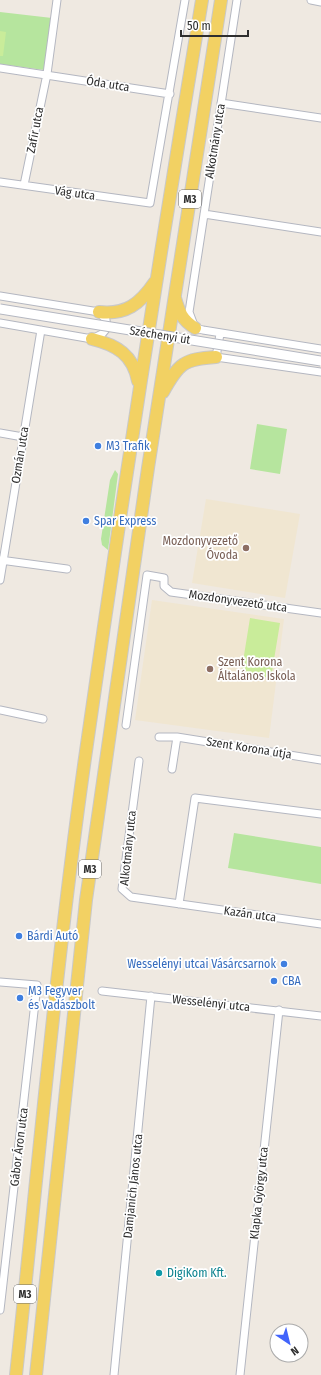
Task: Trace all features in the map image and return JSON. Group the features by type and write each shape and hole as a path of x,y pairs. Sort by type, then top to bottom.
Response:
{"main road":[{"name":"M3","path":"16,1375 58,981 86,756 139,388 202,0"},
{"name":"M3","path":"36,1375 86,900 174,296 221,0"},
{"path":"99,312 113,314 131,307 148,292 156,281"},
{"path":"174,296 180,314 195,328"},
{"path":"92,339 115,346 129,358 135,369 139,388"},
{"path":"159,398 180,367 193,359 216,357"}],"street":[{"name":"Zafír utca","path":"24,185 47,74 57,0"},
{"path":"170,94 185,0"},
{"name":"Alkotmány utca","path":"195,328 189,312 237,0"},
{"path":"311,0 321,2"},
{"name":"Óda utca","path":"0,68 170,94"},
{"name":"Vág utca","path":"0,182 150,203 170,94"},
{"path":"221,103 321,118"},
{"path":"204,214 321,232"},
{"path":"0,296 99,312 106,320 107,328 102,334 92,339 0,323"},
{"name":"Széchenyi út","path":"0,309 321,360"},
{"path":"195,328 220,334 321,349"},
{"name":"Ozmán utca","path":"0,580 1,560 41,330"},
{"path":"220,334 216,357 321,372"},
{"path":"0,433 23,437"},
{"path":"1,560 67,569"},
{"name":"Mozdonyvezető utca","path":"126,725 147,576 164,578 164,586 171,592 321,613"},
{"path":"0,710 43,719"},
{"name":"Szent Korona útja","path":"162,734 321,760"},
{"path":"172,769 177,737"},
{"name":"Alkotmány utca","path":"139,761 122,888 131,897 179,904"},
{"path":"179,904 195,798 321,814"},
{"name":"Kazán utca","path":"179,904 321,924"},
{"name":"Gábor Áron utca","path":"0,982 37,985 0,1310"},
{"name":"Wesselényi utca","path":"102,991 321,1016"},
{"name":"Damjanich János utca","path":"114,1375 151,996"},
{"name":"Klapka György utca","path":"240,1375 279,1010"}],"shaded area":[{"name":"Mozdonyvezető Óvoda","path":"206,499 300,514 285,598 192,583"},
{"name":"Szent Korona Általános Iskola","path":"152,600 284,619 269,738 135,720"}],"green space":[{"path":"0,12 52,18 44,70 0,64"},
{"path":"0,31 6,32 3,56 0,56"},
{"path":"257,424 287,429 280,474 250,469"},
{"path":"115,470 118,474 108,550 102,545 101,539 110,480"},
{"path":"250,618 280,623 271,678 241,674"},
{"path":"234,833 321,847 321,884 228,868"}],"place":[{"name":"M3 Trafik","path":"98,446"},
{"name":"Spar Express","path":"86,521"},
{"name":"Mozdonyvezető Óvoda","path":"246,548"},
{"name":"Szent Korona Általános Iskola","path":"210,669"},
{"name":"Bárdi Autó","path":"19,936"},
{"name":"Wesselényi utcai Vásárcsarnok","path":"284,964"},
{"name":"CBA","path":"274,981"},
{"name":"M3 Fegyver és Vadászbolt","path":"20,998"},
{"name":"DigiKom Kft.","path":"159,1273"}]}
